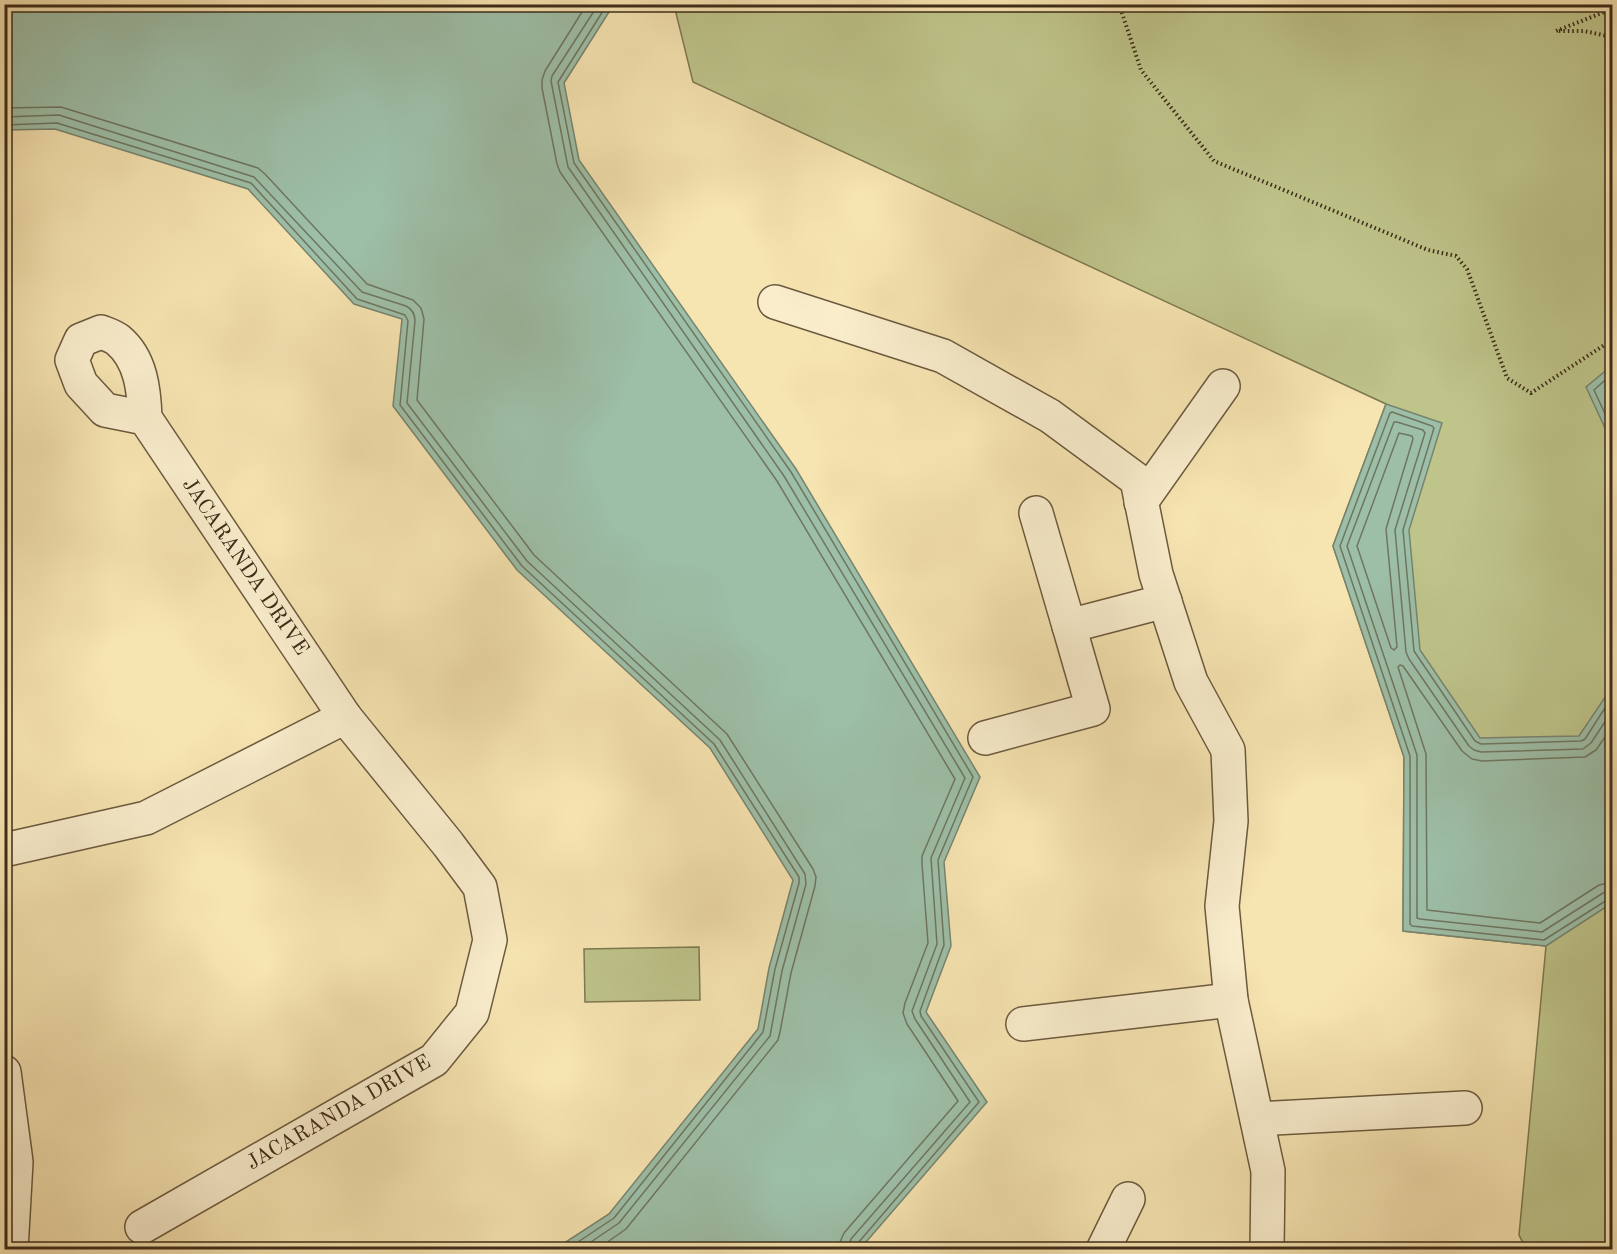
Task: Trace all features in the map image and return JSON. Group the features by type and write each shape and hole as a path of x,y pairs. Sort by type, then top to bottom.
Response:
{"street":[{"path":"775,302 943,356 1050,416 1137,480 1156,574 1191,682 1228,750 1231,821 1222,906 1231,1000 1268,1171 1267,1250"},
{"path":"1141,502 1223,386"},
{"name":"JACARANDA DRIVE","path":"141,1227 434,1060 472,1013 490,940 480,887 345,717 145,418"},
{"path":"985,738 1093,709 1036,513"},
{"path":"1070,626 1165,601"},
{"path":"4,850 146,818 345,717"},
{"path":"1023,1024 1231,1000"},
{"path":"4,1072 16,1162 11,1250"},
{"path":"1257,1119 1465,1108"},
{"path":"1103,1250 1128,1199"}],"path":[{"path":"1119,4 1141,70 1215,161 1428,250 1456,256 1467,269 1507,378 1531,393 1612,340"},
{"path":"1612,9 1556,31 1584,31 1612,37"}],"green space":[{"path":"674,5 1612,5 1612,1249 1526,1249 1519,1235 1546,946 1403,931 1404,757 1333,546 1386,404 693,82"},
{"path":"699,947 700,1000 585,1002 584,949"}],"water":[{"path":"4,5 610,5 609,12 564,83 579,160 796,469 980,777 944,862 951,946 926,1012 987,1102 860,1249 555,1249 609,1214 758,1029 769,968 793,880 710,748 517,570 393,406 402,319 354,304 248,189 55,129 5,130"},
{"path":"1612,368 1612,443 1586,387"},
{"path":"1386,404 1442,423 1409,530 1420,650 1480,738 1579,736 1612,687 1612,903 1546,946 1403,931 1404,757 1333,546"}]}
